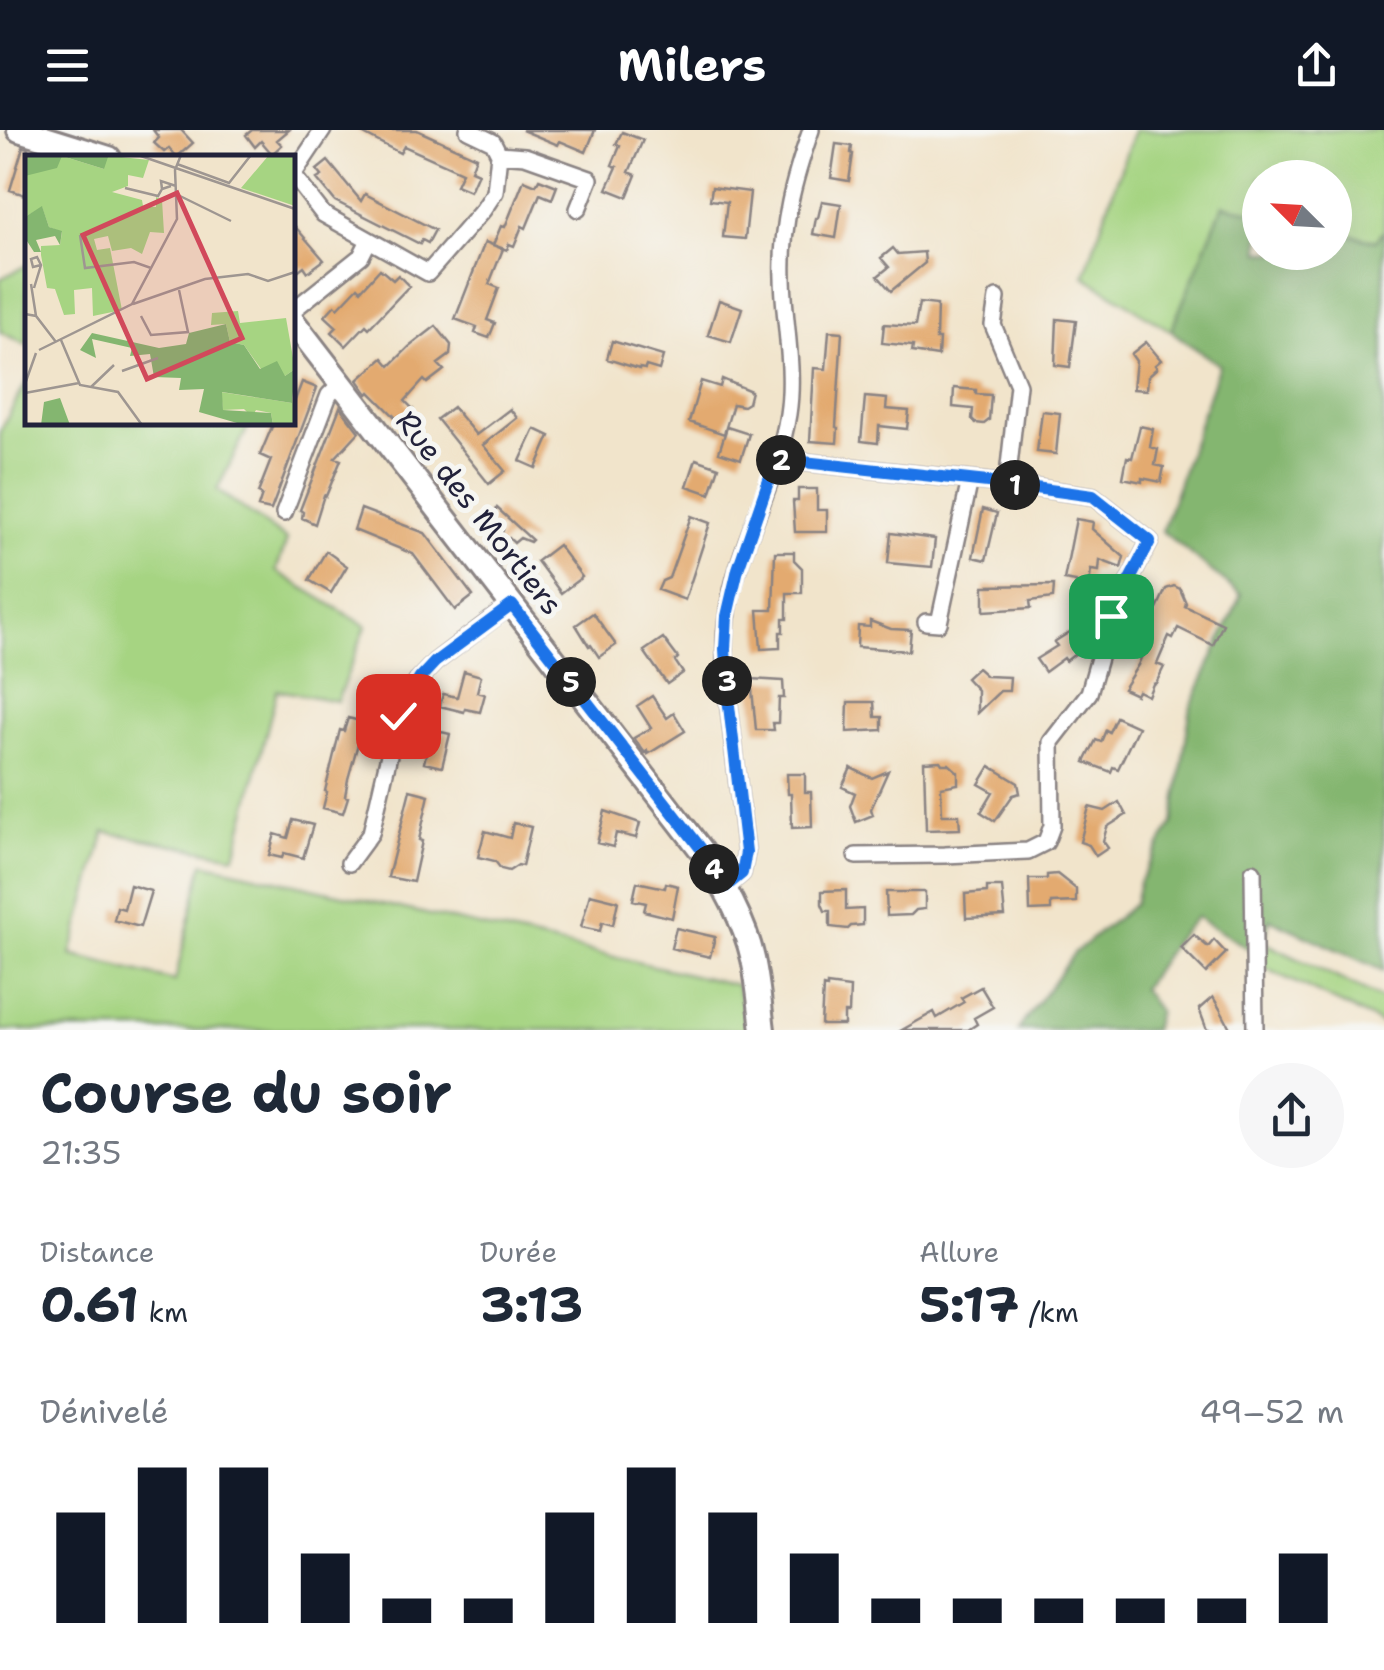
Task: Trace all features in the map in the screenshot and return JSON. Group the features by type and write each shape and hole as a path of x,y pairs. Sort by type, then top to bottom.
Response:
{"street":[{"path":"295,173 323,130"},
{"path":"295,179 323,214 428,273 496,192 499,154 493,142 468,130"},
{"path":"725,887 742,873 746,852 728,697 727,616 738,569 788,414 784,230 794,180 811,130"},
{"path":"24,131 100,155"},
{"path":"499,154 525,156 590,179 578,209"},
{"path":"295,309 361,256 369,240"},
{"path":"997,298 993,325 1018,385 1006,484"},
{"name":"Rue des Mortiers","path":"295,324 702,850 725,887 752,957 763,1030"},
{"path":"284,513 329,395 341,383"},
{"path":"776,459 1093,496 1150,541 1111,616 1089,693 1051,742 1052,826 1046,842 1028,851 856,856"},
{"path":"926,622 939,623 970,480"},
{"path":"349,863 371,833 398,716 409,694 435,662 512,605"},
{"path":"1253,872 1255,1030"}],"green space":[{"path":"1134,130 1384,130 1384,231 1376,241 1352,235 1352,160 1242,160 1242,210 1223,206 1171,331 1084,276"},
{"path":"1223,205 1242,209 1242,270 1352,270 1352,235 1376,241 1384,231 1384,971 1269,919 1263,957 1196,917 1142,989 1158,1011 1153,1030 1018,1030 1074,953 1134,904 1139,882 1173,823 1191,706 1241,595 1162,531 1219,365 1171,331"},
{"path":"25,266 25,344 0,332 0,279"},
{"path":"25,385 25,425 249,425 217,490 287,540 276,571 366,626 337,701 277,690 235,856 105,832 71,955 175,981 203,863 737,985 747,1030 0,1030 0,431"},
{"path":"1265,943 1384,1000 1384,1025 1263,967"}],"building":[{"path":"153,130 181,130 193,143 175,155 169,148 164,152 154,143 159,138"},
{"path":"252,130 289,130 277,140 282,145 272,154 261,141 255,147 246,135"},
{"path":"356,130 417,130 476,157 471,170 478,173 470,191 456,185 462,172 404,146 400,153"},
{"path":"522,130 595,130 586,152"},
{"path":"622,132 643,140 629,172 636,175 627,197 607,189 617,167 612,165"},
{"path":"836,144 852,146 849,181 831,178"},
{"path":"23,147 28,148 25,195 10,190"},
{"path":"328,161 361,201 365,194 435,230 428,243 422,240 420,244 335,201 317,179 322,176 317,170"},
{"path":"539,179 557,186 552,199 540,194 514,246 509,244 507,250 493,245 501,226 505,227 524,180 536,185"},
{"path":"712,187 750,192 745,239 723,237 727,202 710,200"},
{"path":"822,201 841,204 836,238 813,234"},
{"path":"295,226 324,260 308,272 304,266 295,273"},
{"path":"485,242 503,249 489,284 499,288 487,320 495,323 489,338 475,333 477,327 455,319"},
{"path":"893,248 898,254 924,252 925,263 891,291 878,276 889,267 881,258"},
{"path":"380,269 393,280 398,275 409,286 346,346 332,332 337,327 325,316 358,287 361,290"},
{"path":"719,300 742,308 731,342 708,335"},
{"path":"919,303 937,305 938,356 912,352 913,346 882,343 884,324 915,326"},
{"path":"1057,319 1076,321 1070,367 1055,365"},
{"path":"436,326 451,345 450,355 438,364 444,370 427,383 424,380 405,401 413,409 400,422 358,380 383,358 390,366"},
{"path":"829,331 842,332 837,443 810,441 814,368 826,369"},
{"path":"612,341 663,356 659,370 646,366 639,369 607,359"},
{"path":"1146,342 1161,360 1148,376 1147,390 1133,389 1136,361 1131,354"},
{"path":"722,379 751,391 748,403 733,404 724,434 689,422 701,381 720,387"},
{"path":"302,382 317,388 271,510 258,507 262,495 258,493 271,460 260,455 273,425 295,425 295,400"},
{"path":"954,388 991,395 989,420 976,423 972,419 973,409 953,407"},
{"path":"865,397 887,399 886,409 909,411 907,429 879,426 878,443 861,441"},
{"path":"340,407 359,432 335,458 341,460 315,524 302,518 300,510"},
{"path":"453,407 476,435 510,409 517,418 483,445 505,471 489,484 437,419"},
{"path":"1042,411 1060,413 1056,454 1037,452"},
{"path":"1140,426 1153,429 1150,447 1158,449 1155,465 1164,467 1161,482 1123,478"},
{"path":"727,427 749,434 741,459 719,452"},
{"path":"535,429 550,436 536,468 520,461"},
{"path":"696,459 719,467 710,494 687,486"},
{"path":"798,489 817,489 817,510 827,510 827,532 795,532 793,501 798,501"},
{"path":"497,508 532,540 520,538 514,543 509,538 492,554 503,530 490,524"},
{"path":"361,509 425,533 473,596 455,610 413,554 354,530"},
{"path":"983,509 997,513 986,560 973,557"},
{"path":"691,516 710,523 685,600 658,590 662,581 669,578"},
{"path":"1076,519 1093,522 1092,529 1124,557 1121,568 1100,560 1099,571 1091,570 1090,578 1074,595 1076,582 1064,580"},
{"path":"891,533 935,539 932,567 888,563"},
{"path":"558,545 582,577 561,593 537,561"},
{"path":"326,551 347,566 331,593 309,580"},
{"path":"775,552 794,552 794,560 802,568 802,593 787,593 787,619 783,619 780,648 761,649 758,610 773,610"},
{"path":"1054,585 1053,598 1030,601 1031,608 984,611 984,586"},
{"path":"1166,589 1180,589 1185,606 1223,624 1213,645 1178,628 1173,638 1169,636 1157,664 1164,667 1148,696 1138,691 1136,695 1123,689 1138,665 1150,637 1149,626"},
{"path":"593,613 616,645 599,657 576,625"},
{"path":"870,621 891,629 911,630 909,651 857,647 858,626 870,627"},
{"path":"1073,630 1084,647 1045,672 1036,659"},
{"path":"663,638 678,658 675,661 683,673 667,684 644,651"},
{"path":"977,668 986,676 1010,677 1009,691 1000,691 977,713 977,690 966,678"},
{"path":"464,671 481,676 477,692 485,694 480,712 440,706 443,694 457,697"},
{"path":"751,679 783,681 784,698 779,698 774,730 756,730"},
{"path":"652,696 667,718 674,713 685,731 648,754 634,738 651,728 637,706"},
{"path":"848,702 874,702 875,717 882,717 882,730 847,732"},
{"path":"1116,717 1138,727 1118,769 1113,767 1111,772 1085,762 1096,740 1101,742"},
{"path":"348,718 364,722 343,813 323,808 340,730 344,731"},
{"path":"428,729 450,734 442,767 424,763"},
{"path":"940,761 958,772 958,784 941,787 942,815 959,815 960,829 926,830 924,762"},
{"path":"990,766 1018,783 1020,793 1013,795 995,821 981,812 993,792 979,784"},
{"path":"851,768 872,778 888,771 871,809 873,815 856,822 850,806 855,793 842,787"},
{"path":"787,774 805,774 805,792 811,792 812,827 792,828"},
{"path":"410,790 429,795 413,882 388,877"},
{"path":"1119,802 1126,815 1107,827 1103,841 1108,848 1096,856 1089,845 1080,842 1089,807 1105,811"},
{"path":"605,811 640,823 636,838 616,833 613,847 597,843"},
{"path":"293,820 313,825 303,858 284,853 282,858 269,855 275,834 288,838"},
{"path":"513,823 531,827 522,866 509,871 501,869 495,861 478,857 485,831 510,838"},
{"path":"1057,874 1076,889 1076,902 1051,903 1051,910 1030,911 1029,879 1047,879 1047,875"},
{"path":"637,882 665,888 666,883 678,886 672,918 644,911 646,903 633,900"},
{"path":"130,885 151,891 140,927 114,920 117,907 124,909"},
{"path":"987,887 1002,887 1005,916 966,918 965,894 987,892"},
{"path":"846,890 846,910 863,909 863,925 848,929 830,927 830,911 825,911 822,904 822,891"},
{"path":"886,892 925,892 925,909 911,915 887,916"},
{"path":"590,894 618,901 613,925 602,922 600,931 581,927"},
{"path":"676,928 715,937 710,957 671,948"},
{"path":"1194,935 1208,947 1214,940 1226,953 1206,973 1181,948"},
{"path":"823,987 850,988 849,1013 844,1013 844,1025 821,1025"},
{"path":"981,987 993,1007 974,1018 977,1024 968,1030 902,1030 934,1012 937,1018"},
{"path":"1213,997 1231,1030 1207,1030 1199,1009"}],"route":[{"path":"398,716 409,694 435,662 512,605 702,850 725,887 742,873 746,852 728,697 727,616 738,569 776,459 1093,496 1150,541 1111,616"}]}
